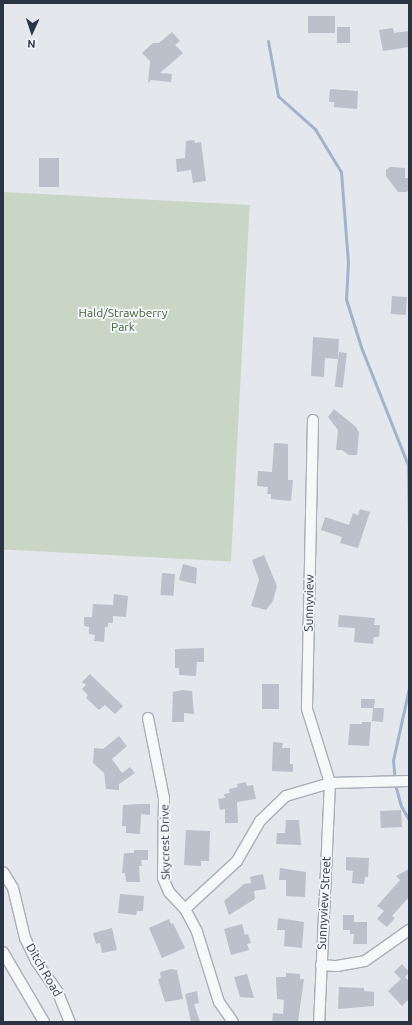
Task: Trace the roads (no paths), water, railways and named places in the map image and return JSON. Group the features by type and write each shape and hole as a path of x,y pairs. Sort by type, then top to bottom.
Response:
{"street":[{"name":"Sunnyview","path":"313,420 307,709 330,783"},
{"name":"Skycrest Drive","path":"148,718 164,798 163,878 173,899 184,909 197,932 219,1002 233,1022"},
{"path":"184,909 237,861 260,821 278,802 296,791 330,783 409,781"},
{"name":"Sunnyview Street","path":"319,1022 330,783"},
{"name":"Ditch Road","path":"3,872 13,888 25,938 36,961 58,993 70,1022"},
{"path":"321,965 337,966 365,961 409,930"},
{"path":"3,952 44,1022"}],"waterway":[{"path":"268,41 278,96 315,129 341,172 348,262 346,299 361,347 408,465 409,529"},
{"path":"409,688 393,760 395,784 401,806 409,820"}],"park label":[{"name":"Hald/Strawberry Park","path":"123,320"}]}
